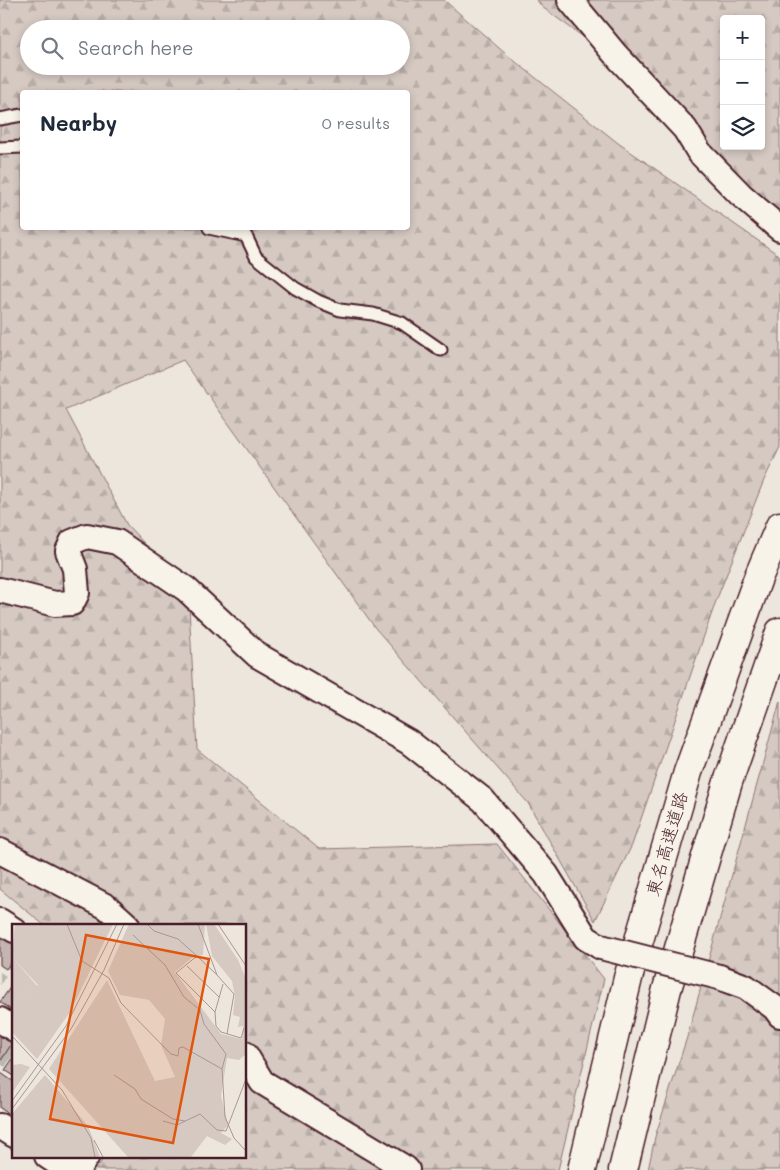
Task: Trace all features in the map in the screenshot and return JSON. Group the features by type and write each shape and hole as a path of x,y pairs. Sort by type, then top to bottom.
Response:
{"highway":[{"name":"東名高速道路","path":"582,1170 628,978 688,772 758,578 780,526"},
{"path":"623,1170 672,970 728,782 780,632"}],"street":[{"path":"570,0 615,54 684,129 699,152 741,195 780,229"},
{"path":"0,590 55,604 72,603 77,593 76,569 68,551 72,542 87,536 117,542 186,589 257,655 409,742 483,800 546,874 586,938 601,947 746,987 775,1008 780,1015"},
{"path":"0,851 107,907 126,924"},
{"path":"0,920 12,929"},
{"path":"0,1020 12,1028"},
{"path":"246,1056 262,1082 406,1170"},
{"path":"0,1126 12,1134"},
{"path":"50,1158 68,1170"},
{"path":"78,1170 86,1158"}],"lane":[{"path":"0,119 20,115"},
{"path":"0,148 20,147"},
{"path":"218,230 246,236 256,257 295,288 318,301 340,310 373,314 402,323 441,350"}],"green space":[{"path":"0,0 444,0 507,55 618,143 780,256 780,447 764,480 716,601 632,845 595,921 528,803 376,629 183,360 66,410 127,525 188,590 197,749 319,849 497,844 604,979 558,1170 96,1170 104,1158 246,1158 246,924 43,924 0,889"},
{"path":"537,0 780,0 780,216 688,121 600,49 542,7"},
{"path":"780,701 780,1170 648,1170 655,1137 688,1034"}],"building":[{"path":"0,935 12,943 12,961 6,969 0,965"},
{"path":"12,985 12,1011 0,1002"},
{"path":"0,1031 12,1039 12,1043 0,1062"},
{"path":"12,1060 12,1075 5,1070"},
{"path":"1,1073 12,1081 12,1116 0,1108"}]}
